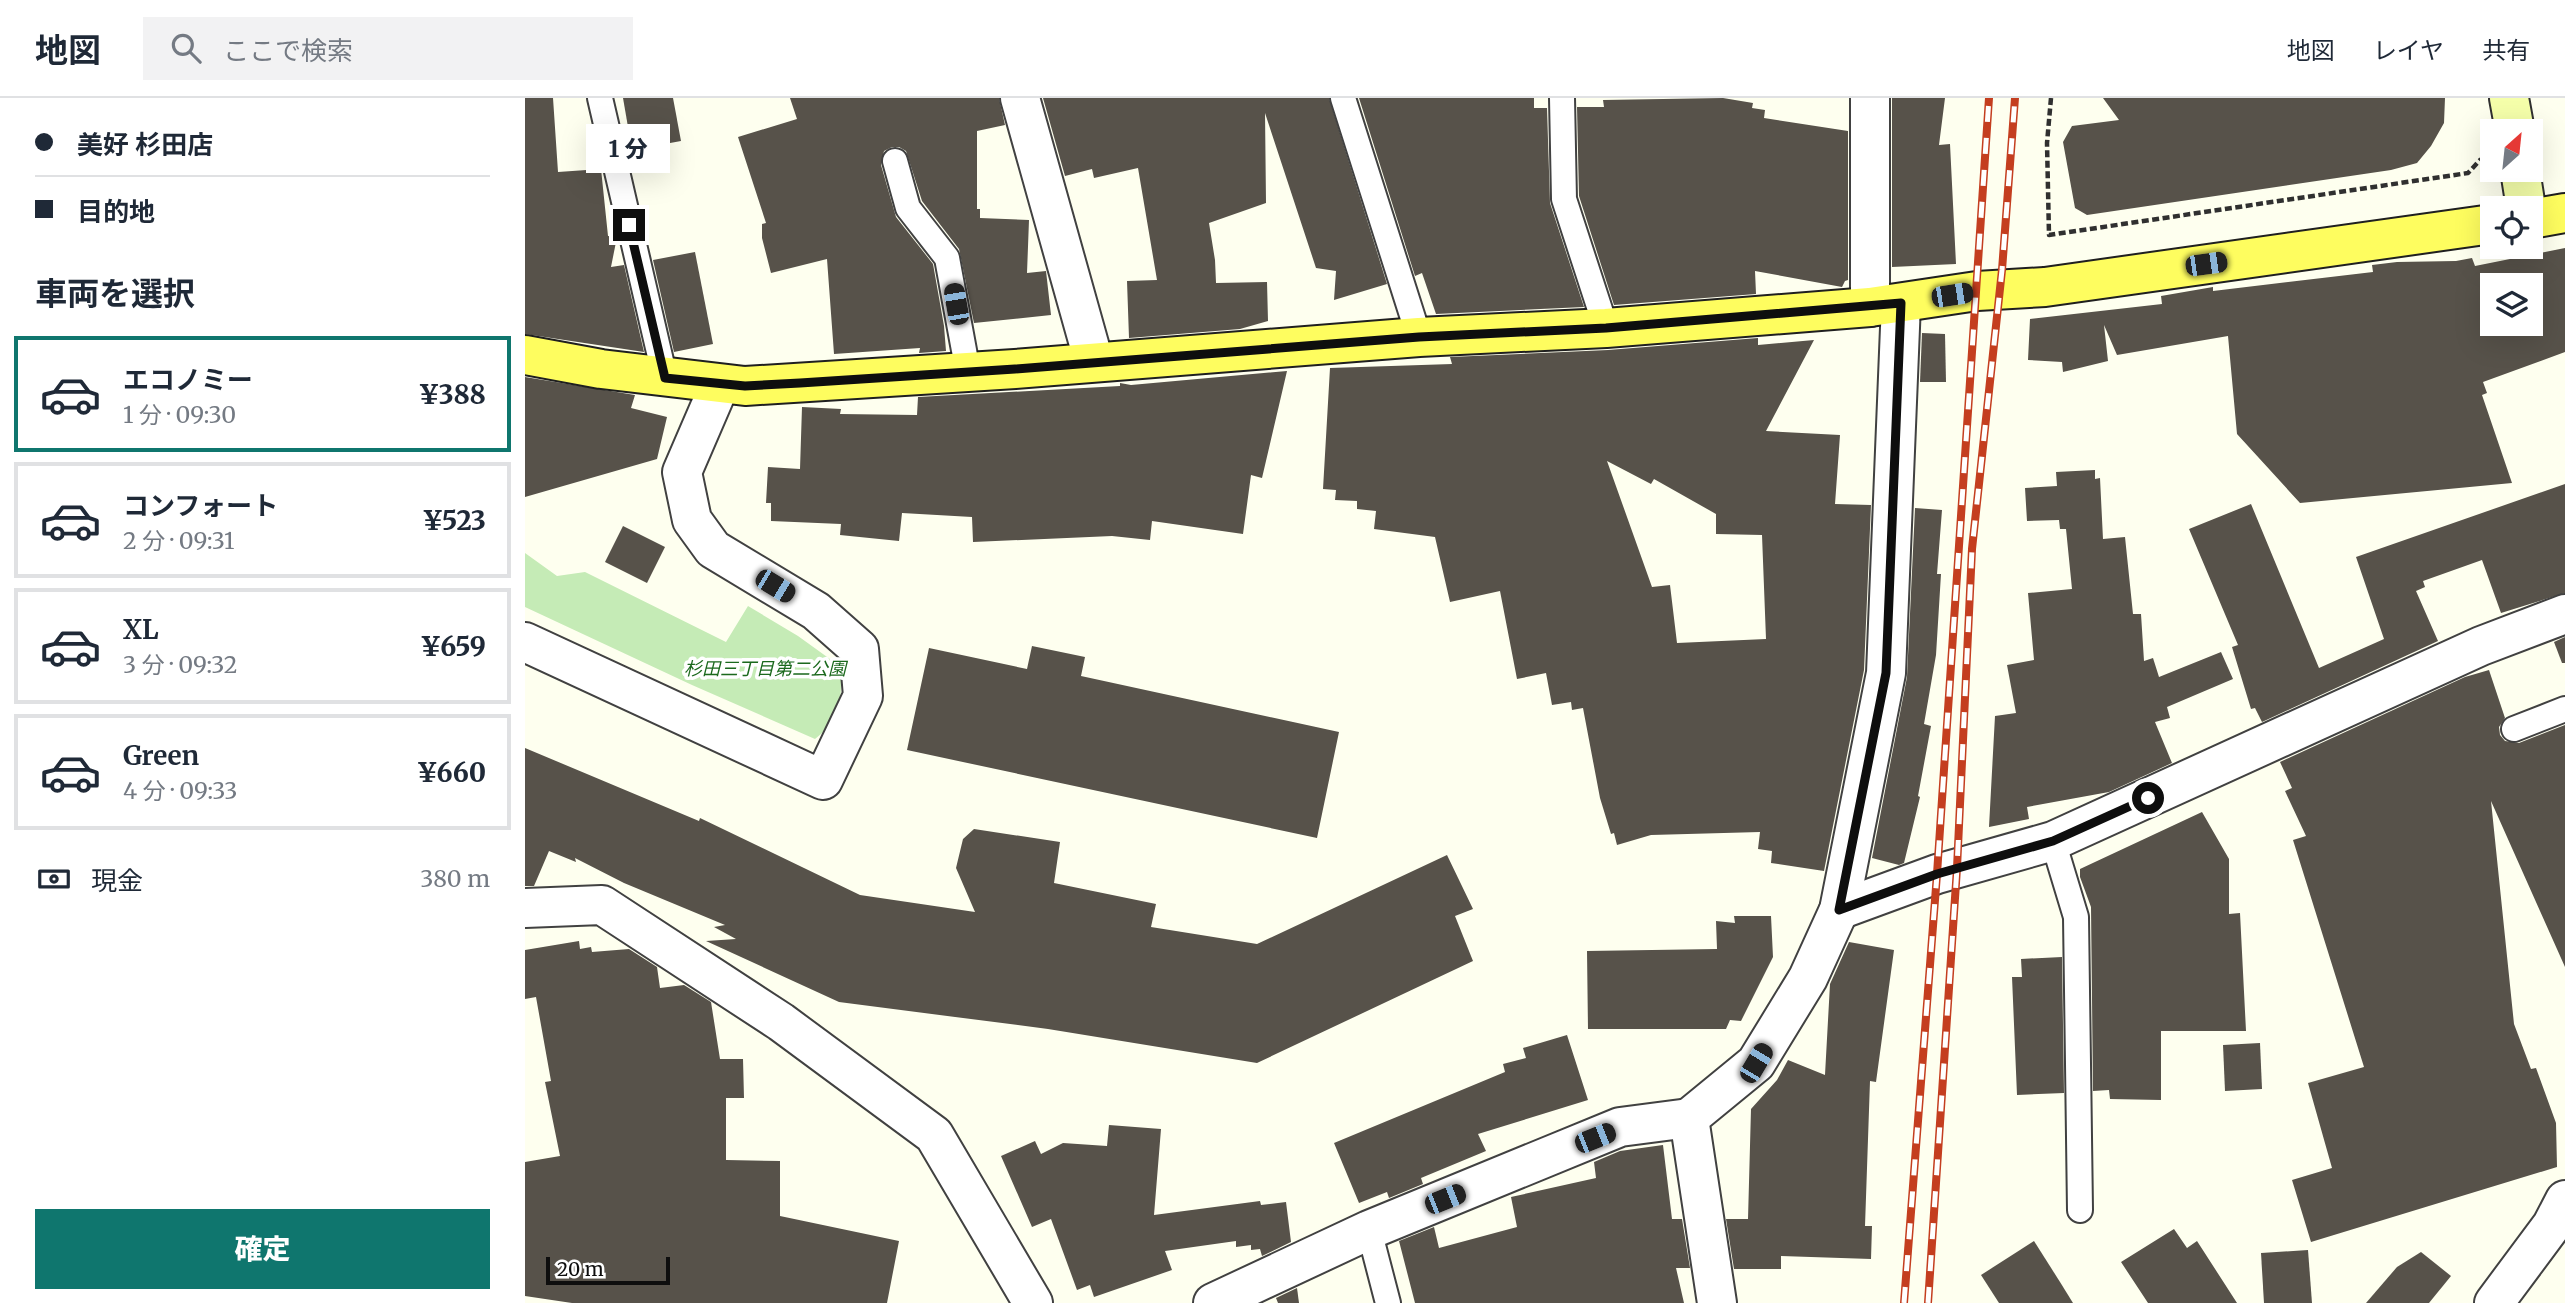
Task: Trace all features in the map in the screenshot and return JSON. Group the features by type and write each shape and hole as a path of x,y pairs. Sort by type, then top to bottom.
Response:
{"main road":[{"path":"2543,217 2565,213"},
{"path":"525,355 665,378 745,386 968,372 1419,337 1606,328 1886,305 1977,291 2045,287 2480,226"}],"street":[{"path":"1020,98 1094,362"},
{"path":"1213,1303 1369,1230 1620,1127 1689,1118 1756,1063 1808,978 1839,910 1886,673 1886,305 1870,98"},
{"path":"2509,98 2509,119"},
{"path":"525,642 823,780 863,696 859,649 816,611 713,549 692,520 682,472 720,384"},
{"path":"1839,910 1937,874 2053,841 2481,646 2565,614"},
{"path":"525,908 602,905 781,1022 934,1135 1033,1303"},
{"path":"1689,1118 1717,1303"},
{"path":"2494,1303 2561,1220"}],"lane":[{"path":"600,98 665,378"},
{"path":"1343,98 1419,337"},
{"path":"1562,98 1564,199 1606,328"},
{"path":"895,161 908,208 947,258 968,372"},
{"path":"2514,729 2565,709"},
{"path":"2053,841 2076,917 2080,1210"},
{"path":"1369,1230 1388,1303"}],"path":[{"path":"2051,98 2047,143 2049,235 2468,173 2480,166"}],"green space":[{"name":"杉田三丁目第二公園","path":"525,553 557,576 585,572 726,642 748,606 798,636 841,667 840,698 836,715 815,739 525,607"}],"building":[{"path":"525,98 553,98 558,172 601,169 608,236 617,237 611,267 624,265 644,352 525,334"},
{"path":"623,98 673,98 681,141 632,150"},
{"path":"790,98 999,98 1005,125 977,131 977,209 980,209 980,218 1029,220 1027,273 1046,271 1051,315 974,323 959,249 922,201 906,151 892,147 884,151 881,165 896,217 933,264 946,351 919,353 920,348 834,354 827,259 771,273 762,238 762,224 766,223 738,137 797,119"},
{"path":"1043,98 1329,98 1387,284 1334,300 1336,271 1316,268 1265,113 1266,203 1209,223 1216,283 1267,282 1268,321 1240,329 1129,338 1127,281 1157,280 1138,168 1094,178 1092,169 1065,176"},
{"path":"1359,98 1534,98 1534,108 1547,108 1550,203 1584,307 1436,314 1422,273 1415,276"},
{"path":"1723,98 1753,103 1752,108 1765,110 1764,118 1848,131 1848,280 1842,287 1755,271 1756,294 1614,305 1579,196 1577,107 1604,107 1603,100"},
{"path":"1892,98 1945,98 1939,145 1950,144 1956,264 1892,267"},
{"path":"2103,98 2445,98 2444,123 2417,163 2391,170 2087,215 2075,208 2063,142 2072,126 2119,120"},
{"path":"2565,248 2565,352 2483,382 2487,393 2482,395 2512,483 2300,503 2237,434 2228,336 2117,355 2104,325 2108,361 2063,372 2062,362 2028,360 2030,319 2162,304 2161,296 2213,287 2213,291 2373,272 2372,265 2472,258 2475,266 2510,259 2543,259 2543,252"},
{"path":"695,252 713,344 674,352 653,260"},
{"path":"1922,333 1945,334 1946,382 1920,382"},
{"path":"1758,338 1758,345 1814,340 1766,431 1840,435 1835,504 1871,505 1864,670 1824,871 1771,863 1772,851 1758,849 1760,832 1651,835 1617,845 1600,798 1583,708 1572,710 1571,702 1552,705 1546,673 1517,679 1500,591 1450,602 1435,537 1374,529 1376,511 1357,509 1357,501 1335,500 1336,490 1323,489 1330,368 1452,364 1450,357 1608,350","holes":["1607,461 1651,484 1654,479 1716,514 1716,534 1762,535 1766,639 1677,643 1670,585 1652,587"]},
{"path":"1287,371 1262,478 1251,475 1243,534 1152,521 1150,540 1112,536 973,542 972,517 902,513 899,541 840,535 841,524 771,521 771,503 766,503 768,467 800,469 802,407 841,409 840,414 917,415 918,397 1120,386 1120,383 1131,385"},
{"path":"525,377 635,395 631,408 667,417 657,459 525,497"},
{"path":"2095,470 2095,479 2100,478 2103,539 2125,537 2133,614 2141,614 2144,661 2153,658 2159,677 2221,652 2233,679 2167,707 2170,718 2155,722 2172,763 2109,792 2027,807 2029,819 1989,827 1995,716 2016,713 2007,665 2034,660 2028,593 2072,589 2066,529 2060,529 2059,520 2027,521 2025,488 2057,486 2056,472"},
{"path":"2565,484 2565,593 2501,613 2482,560 2423,581 2425,587 2416,591 2438,641 2262,722 2255,708 2251,709 2232,647 2238,645 2189,529 2251,504 2319,668 2384,639 2356,557"},
{"path":"1915,508 1942,510 1937,574 1941,574 1936,655 1924,724 1931,726 1918,796 1920,797 1904,863 1899,865 1872,858 1907,677"},
{"path":"623,526 665,547 647,583 605,562"},
{"path":"2565,637 2565,663 2562,663 2554,642"},
{"path":"1032,646 1085,657 1081,676 1339,732 1317,838 907,750 929,648 1027,669"},
{"path":"2489,670 2505,718 2499,727 2500,735 2505,741 2519,743 2565,725 2565,967 2491,801 2514,1024 2531,1069 2536,1068 2556,1123 2557,1167 2311,1242 2292,1180 2332,1168 2308,1083 2364,1067 2293,840 2306,836 2285,791 2292,788 2280,762 2465,677"},
{"path":"525,748 699,821 700,818 860,895 975,912 956,868 963,839 974,829 1060,842 1054,883 1156,904 1151,927 1257,944 1447,855 1473,909 1455,916 1473,961 1257,1063 1048,1029 839,1002 706,941 736,939 714,927 725,925 624,883 575,858 576,862 549,851 534,886 525,886"},
{"path":"2202,812 2229,859 2229,914 2240,913 2246,1031 2161,1031 2161,1100 2110,1099 2109,1090 2093,1091 2091,907 2080,877 2080,869"},
{"path":"1734,916 1771,916 1773,957 1741,1021 1730,1020 1726,1029 1588,1029 1587,951 1717,949 1716,921 1735,923"},
{"path":"579,941 580,949 591,947 592,952 629,949 657,967 660,988 684,985 711,1002 720,1059 743,1059 744,1098 726,1098 726,1160 780,1161 780,1216 899,1241 887,1303 572,1303 525,1296 525,1162 560,1156 545,1082 551,1081 536,997 525,999 525,950"},
{"path":"1849,942 1894,950 1876,1082 1870,1081 1865,1226 1872,1226 1871,1259 1781,1256 1781,1269 1734,1269 1726,1219 1748,1219 1751,1109 1777,1080 1788,1060 1825,1075 1830,984"},
{"path":"2062,957 2064,1093 2017,1095 2012,977 2022,977 2021,959"},
{"path":"1567,1035 1588,1100 1478,1134 1486,1151 1421,1178 1423,1184 1389,1198 1387,1192 1359,1203 1334,1143 1505,1072 1503,1064 1526,1058 1523,1048"},
{"path":"2260,1043 2262,1089 2225,1091 2223,1045"},
{"path":"1109,1125 1161,1129 1154,1215 1260,1201 1261,1205 1286,1202 1291,1242 1262,1256 1260,1249 1251,1250 1251,1245 1236,1247 1236,1241 1165,1251 1172,1270 1094,1297 1090,1285 1077,1290 1051,1219 1032,1227 1001,1156 1035,1141 1041,1154 1063,1143 1107,1146"},
{"path":"1663,1145 1672,1219 1682,1219 1690,1268 1676,1268 1684,1303 1415,1303 1399,1241 1434,1227 1439,1248 1517,1227 1511,1197 1596,1178 1594,1162 1620,1151"},
{"path":"2174,1229 2187,1248 2197,1241 2237,1303 2148,1303 2121,1262"},
{"path":"2034,1241 2073,1303 1999,1303 1981,1275"},
{"path":"2308,1250 2312,1303 2264,1303 2261,1253"},
{"path":"2421,1252 2451,1276 2429,1303 2366,1303 2397,1267"},
{"path":"1297,1288 1299,1303 1278,1303 1276,1298"}],"railway":[{"path":"1904,1303 1937,874 1989,98"},
{"path":"1928,1303 1957,868 1972,549 2002,270 2015,98"}],"route":[{"path":"629,225 665,378 745,386 1015,369 1419,337 1606,328 1901,303 1886,673 1839,910 1937,874 2053,841 2148,798"}]}
